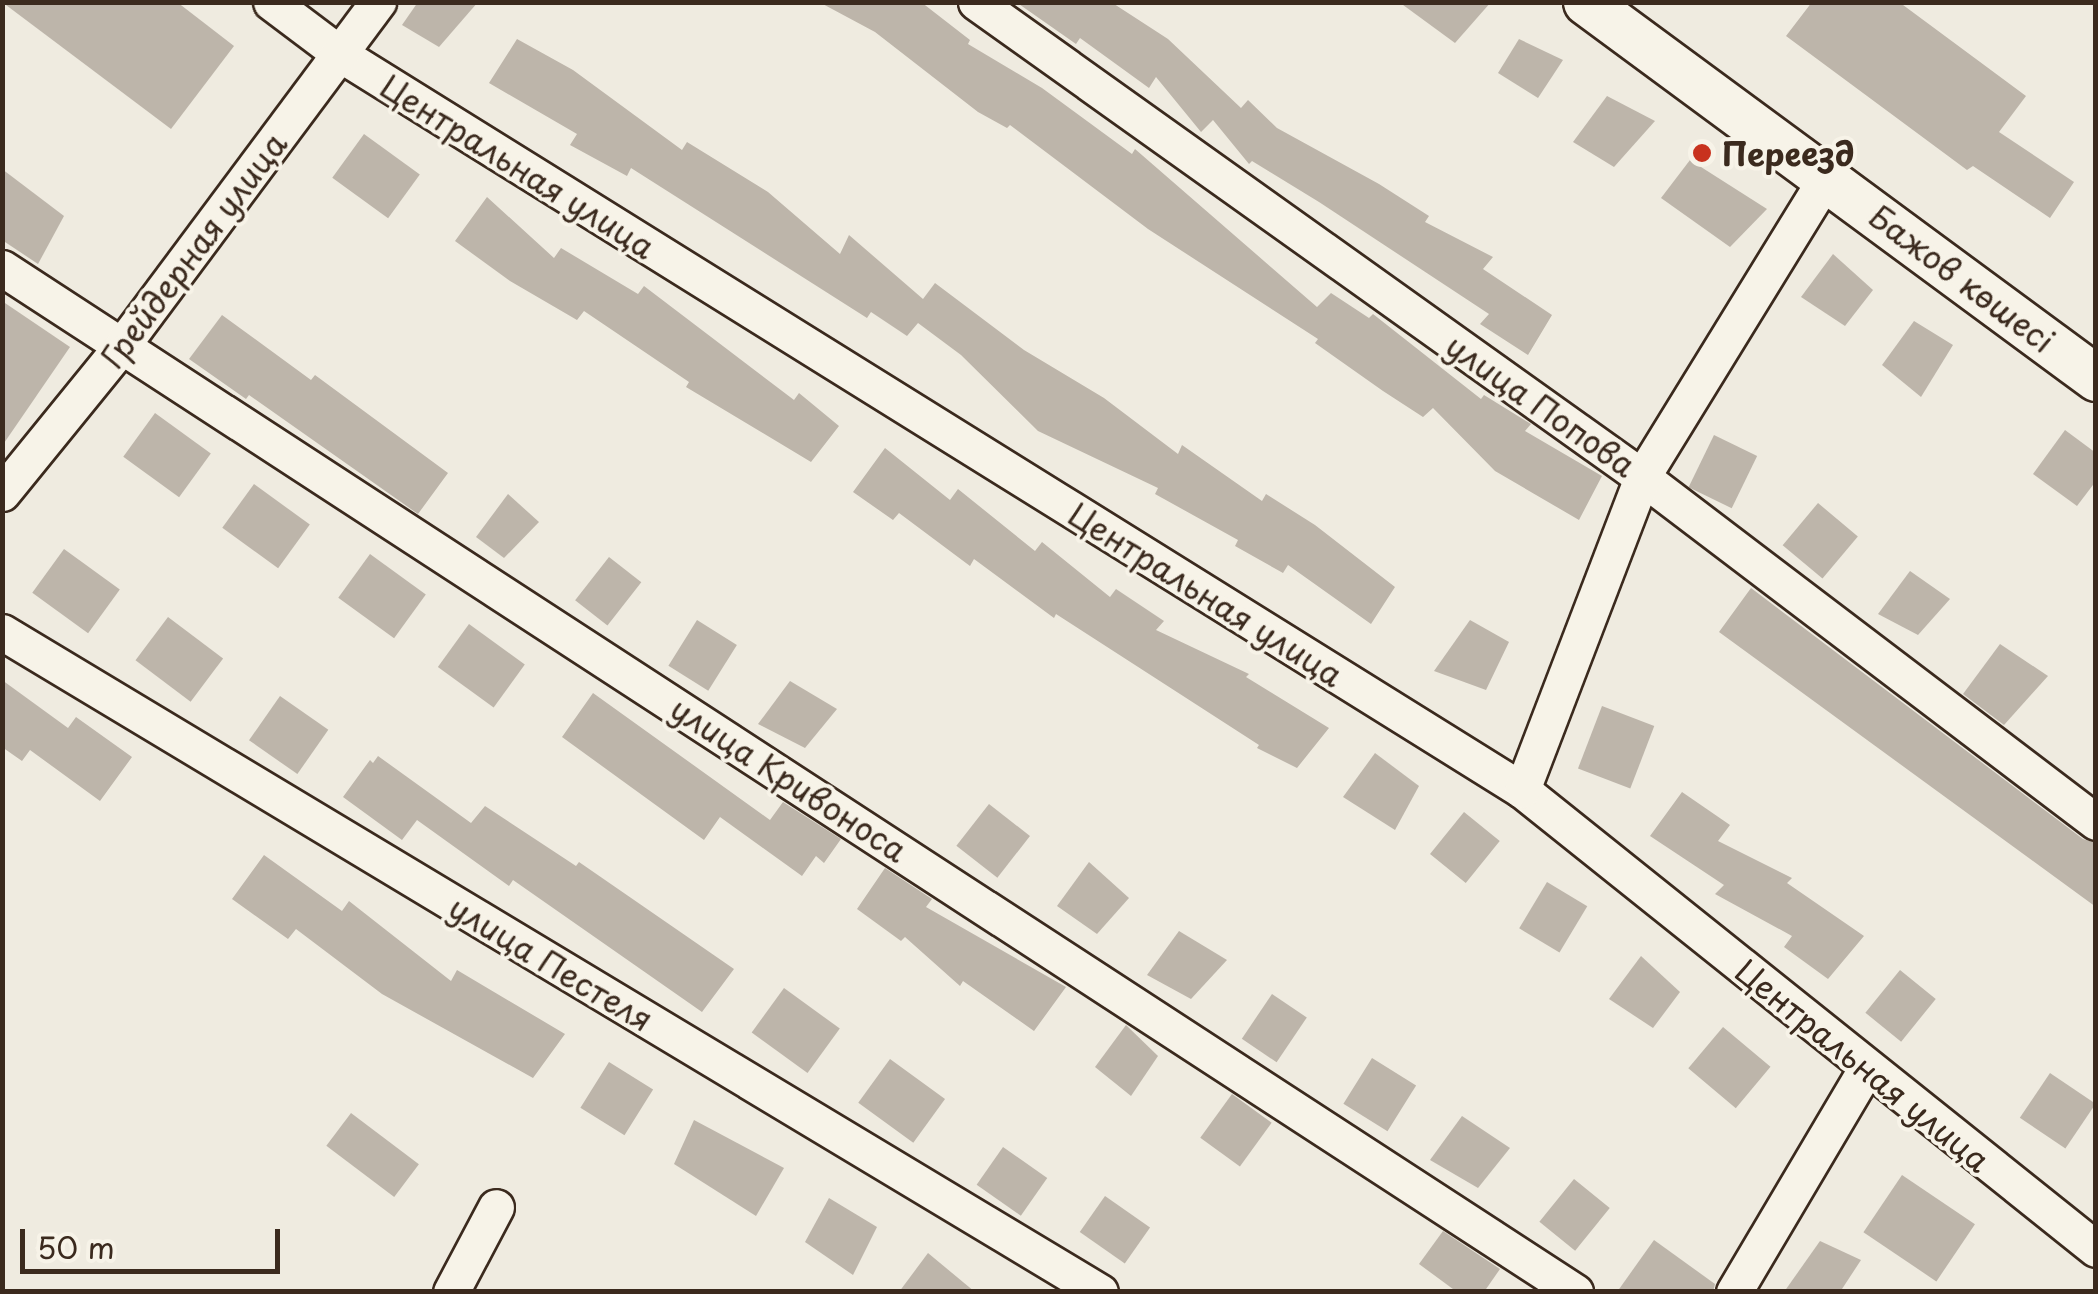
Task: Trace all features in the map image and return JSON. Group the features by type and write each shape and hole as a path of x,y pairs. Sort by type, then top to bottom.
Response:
{"main road":[{"name":"Бажов көшесі","path":"1586,2 2096,378"}],"street":[{"name":"Центральная улица","path":"271,2 340,54 1522,790 2096,1248"},
{"name":"Грейдерная улица","path":"2,492 123,344 378,2"},
{"name":"улица Попова","path":"976,2 1642,477 2096,822"},
{"path":"1522,790 1642,477 1827,176"},
{"name":"улица Кривоноса","path":"2,268 1575,1292"},
{"name":"улица Пестеля","path":"2,632 1100,1292"},
{"path":"1734,1292 1866,1068"},
{"path":"451,1292 496,1207"}],"building":[{"path":"2,2 177,2 234,46 171,129"},
{"path":"418,2 478,2 439,47 402,25"},
{"path":"819,2 921,2 970,40 968,44 1042,88 1132,154 1135,149 1317,307 1331,293 1369,318 1373,314 1481,399 1484,395 1531,424 1525,431 1602,476 1579,520 1495,471 1433,408 1423,417 1383,391 1315,343 1318,339 1148,229 1010,125 1007,128 978,112 875,32"},
{"path":"1016,2 1111,2 1168,39 1241,108 1248,100 1277,128 1379,184 1429,216 1425,222 1493,257 1483,269 1552,315 1528,355 1480,324 1489,314 1319,202 1252,161 1249,164 1213,120 1201,132 1156,77 1149,88 1080,38 1076,44"},
{"path":"1399,2 1491,2 1455,43"},
{"path":"1812,2 1899,2 2026,96 1999,132 2074,182 2050,218 1973,166 1967,170 1786,36"},
{"path":"517,39 573,70 682,150 687,142 768,192 840,254 849,235 923,299 935,283 1024,350 1104,398 1178,454 1182,445 1262,501 1266,494 1315,525 1395,587 1371,624 1288,565 1283,573 1235,546 1238,540 1155,494 1158,488 1038,431 961,355 918,323 907,336 871,312 867,318 631,168 627,176 570,145 577,134 489,83"},
{"path":"1519,39 1563,60 1538,98 1498,73"},
{"path":"1607,96 1655,121 1614,167 1573,142"},
{"path":"364,134 420,175 388,218 332,178"},
{"path":"1690,160 1767,209 1730,247 1661,198"},
{"path":"2,169 64,216 38,264 2,240"},
{"path":"487,197 554,258 561,248 638,294 644,286 794,400 799,393 839,426 811,462 686,387 689,382 584,311 577,320 510,281 455,241"},
{"path":"1833,254 1873,290 1845,326 1801,297"},
{"path":"2,301 70,347 2,446"},
{"path":"222,315 311,380 315,375 448,473 418,514 249,395 246,399 189,359"},
{"path":"1914,321 1953,345 1921,397 1882,365"},
{"path":"155,413 211,454 179,497 123,457"},
{"path":"2065,430 2096,453 2096,481 2077,506 2033,474"},
{"path":"1714,435 1757,456 1732,508 1689,487"},
{"path":"885,448 950,500 958,489 1035,551 1042,542 1110,597 1116,589 1164,621 1156,630 1249,674 1246,677 1329,728 1297,768 1257,748 1259,745 1056,614 1054,618 974,559 970,566 899,513 893,520 853,492"},
{"path":"254,484 310,525 278,568 222,528"},
{"path":"508,494 539,522 504,558 476,537"},
{"path":"1818,503 1858,536 1822,579 1783,545"},
{"path":"64,549 120,590 88,633 32,593"},
{"path":"370,554 426,595 394,638 338,598"},
{"path":"609,557 641,582 607,626 575,600"},
{"path":"1910,571 1950,599 1918,635 1878,614"},
{"path":"1751,588 2083,839 2096,843 2096,907 1719,632"},
{"path":"168,617 223,659 191,702 136,660"},
{"path":"697,620 737,645 708,691 668,666"},
{"path":"1470,620 1509,642 1486,690 1434,671"},
{"path":"469,624 525,665 494,707 438,667"},
{"path":"2000,644 2048,676 2004,725 1963,694"},
{"path":"2,680 68,728 76,717 132,757 100,801 30,750 22,761 2,747"},
{"path":"790,681 837,709 805,748 758,724"},
{"path":"593,693 770,820 783,802 841,839 824,863 816,856 802,876 720,817 704,840 562,737"},
{"path":"280,696 328,730 297,774 249,740"},
{"path":"1602,706 1654,726 1630,789 1578,769"},
{"path":"1375,753 1419,786 1395,830 1343,797"},
{"path":"378,756 471,823 485,806 576,866 579,862 734,969 702,1012 513,880 509,886 417,820 402,840 343,797 370,760 373,763"},
{"path":"1682,792 1730,825 1718,841 1792,878 1787,883 1864,936 1828,979 1784,947 1792,936 1715,894 1724,885 1650,836"},
{"path":"989,804 1030,836 997,878 956,846"},
{"path":"1464,812 1500,841 1466,883 1430,854"},
{"path":"264,855 342,911 349,901 451,981 457,970 565,1034 533,1078 382,994 296,929 288,939 232,899"},
{"path":"1089,862 1129,898 1097,934 1057,906"},
{"path":"885,868 932,899 926,907 1066,987 1034,1031 963,981 960,986 905,937 901,941 857,909"},
{"path":"1547,882 1587,906 1559,952 1519,928"},
{"path":"1179,931 1227,960 1191,999 1147,975"},
{"path":"1641,956 1680,992 1653,1028 1609,999"},
{"path":"1900,970 1936,999 1901,1042 1865,1013"},
{"path":"784,988 840,1029 807,1073 752,1032"},
{"path":"1272,994 1307,1017 1277,1062 1242,1039"},
{"path":"1126,1025 1158,1056 1131,1096 1095,1067"},
{"path":"1723,1027 1770,1067 1736,1108 1688,1068"},
{"path":"1372,1058 1416,1086 1387,1131 1343,1104"},
{"path":"890,1059 945,1099 913,1143 858,1103"},
{"path":"609,1062 653,1090 624,1135 580,1108"},
{"path":"2050,1073 2096,1104 2065,1149 2020,1118"},
{"path":"1232,1094 1272,1123 1240,1166 1200,1138"},
{"path":"351,1113 419,1164 394,1197 326,1146"},
{"path":"1462,1116 1510,1148 1478,1188 1430,1160"},
{"path":"694,1120 784,1168 756,1216 674,1164"},
{"path":"1003,1147 1047,1178 1021,1216 977,1185"},
{"path":"1902,1175 1975,1224 1936,1281 1863,1232"},
{"path":"1574,1179 1610,1208 1575,1251 1539,1222"},
{"path":"1105,1196 1150,1228 1125,1264 1080,1232"},
{"path":"829,1198 877,1227 853,1275 805,1242"},
{"path":"1443,1231 1500,1269 1484,1292 1457,1292 1419,1264"},
{"path":"1654,1240 1715,1284 1713,1292 1617,1292"},
{"path":"1820,1241 1861,1260 1840,1292 1784,1292"},
{"path":"928,1253 975,1292 899,1292"}],"place":[{"name":"Переезд","path":"1702,153"}]}
